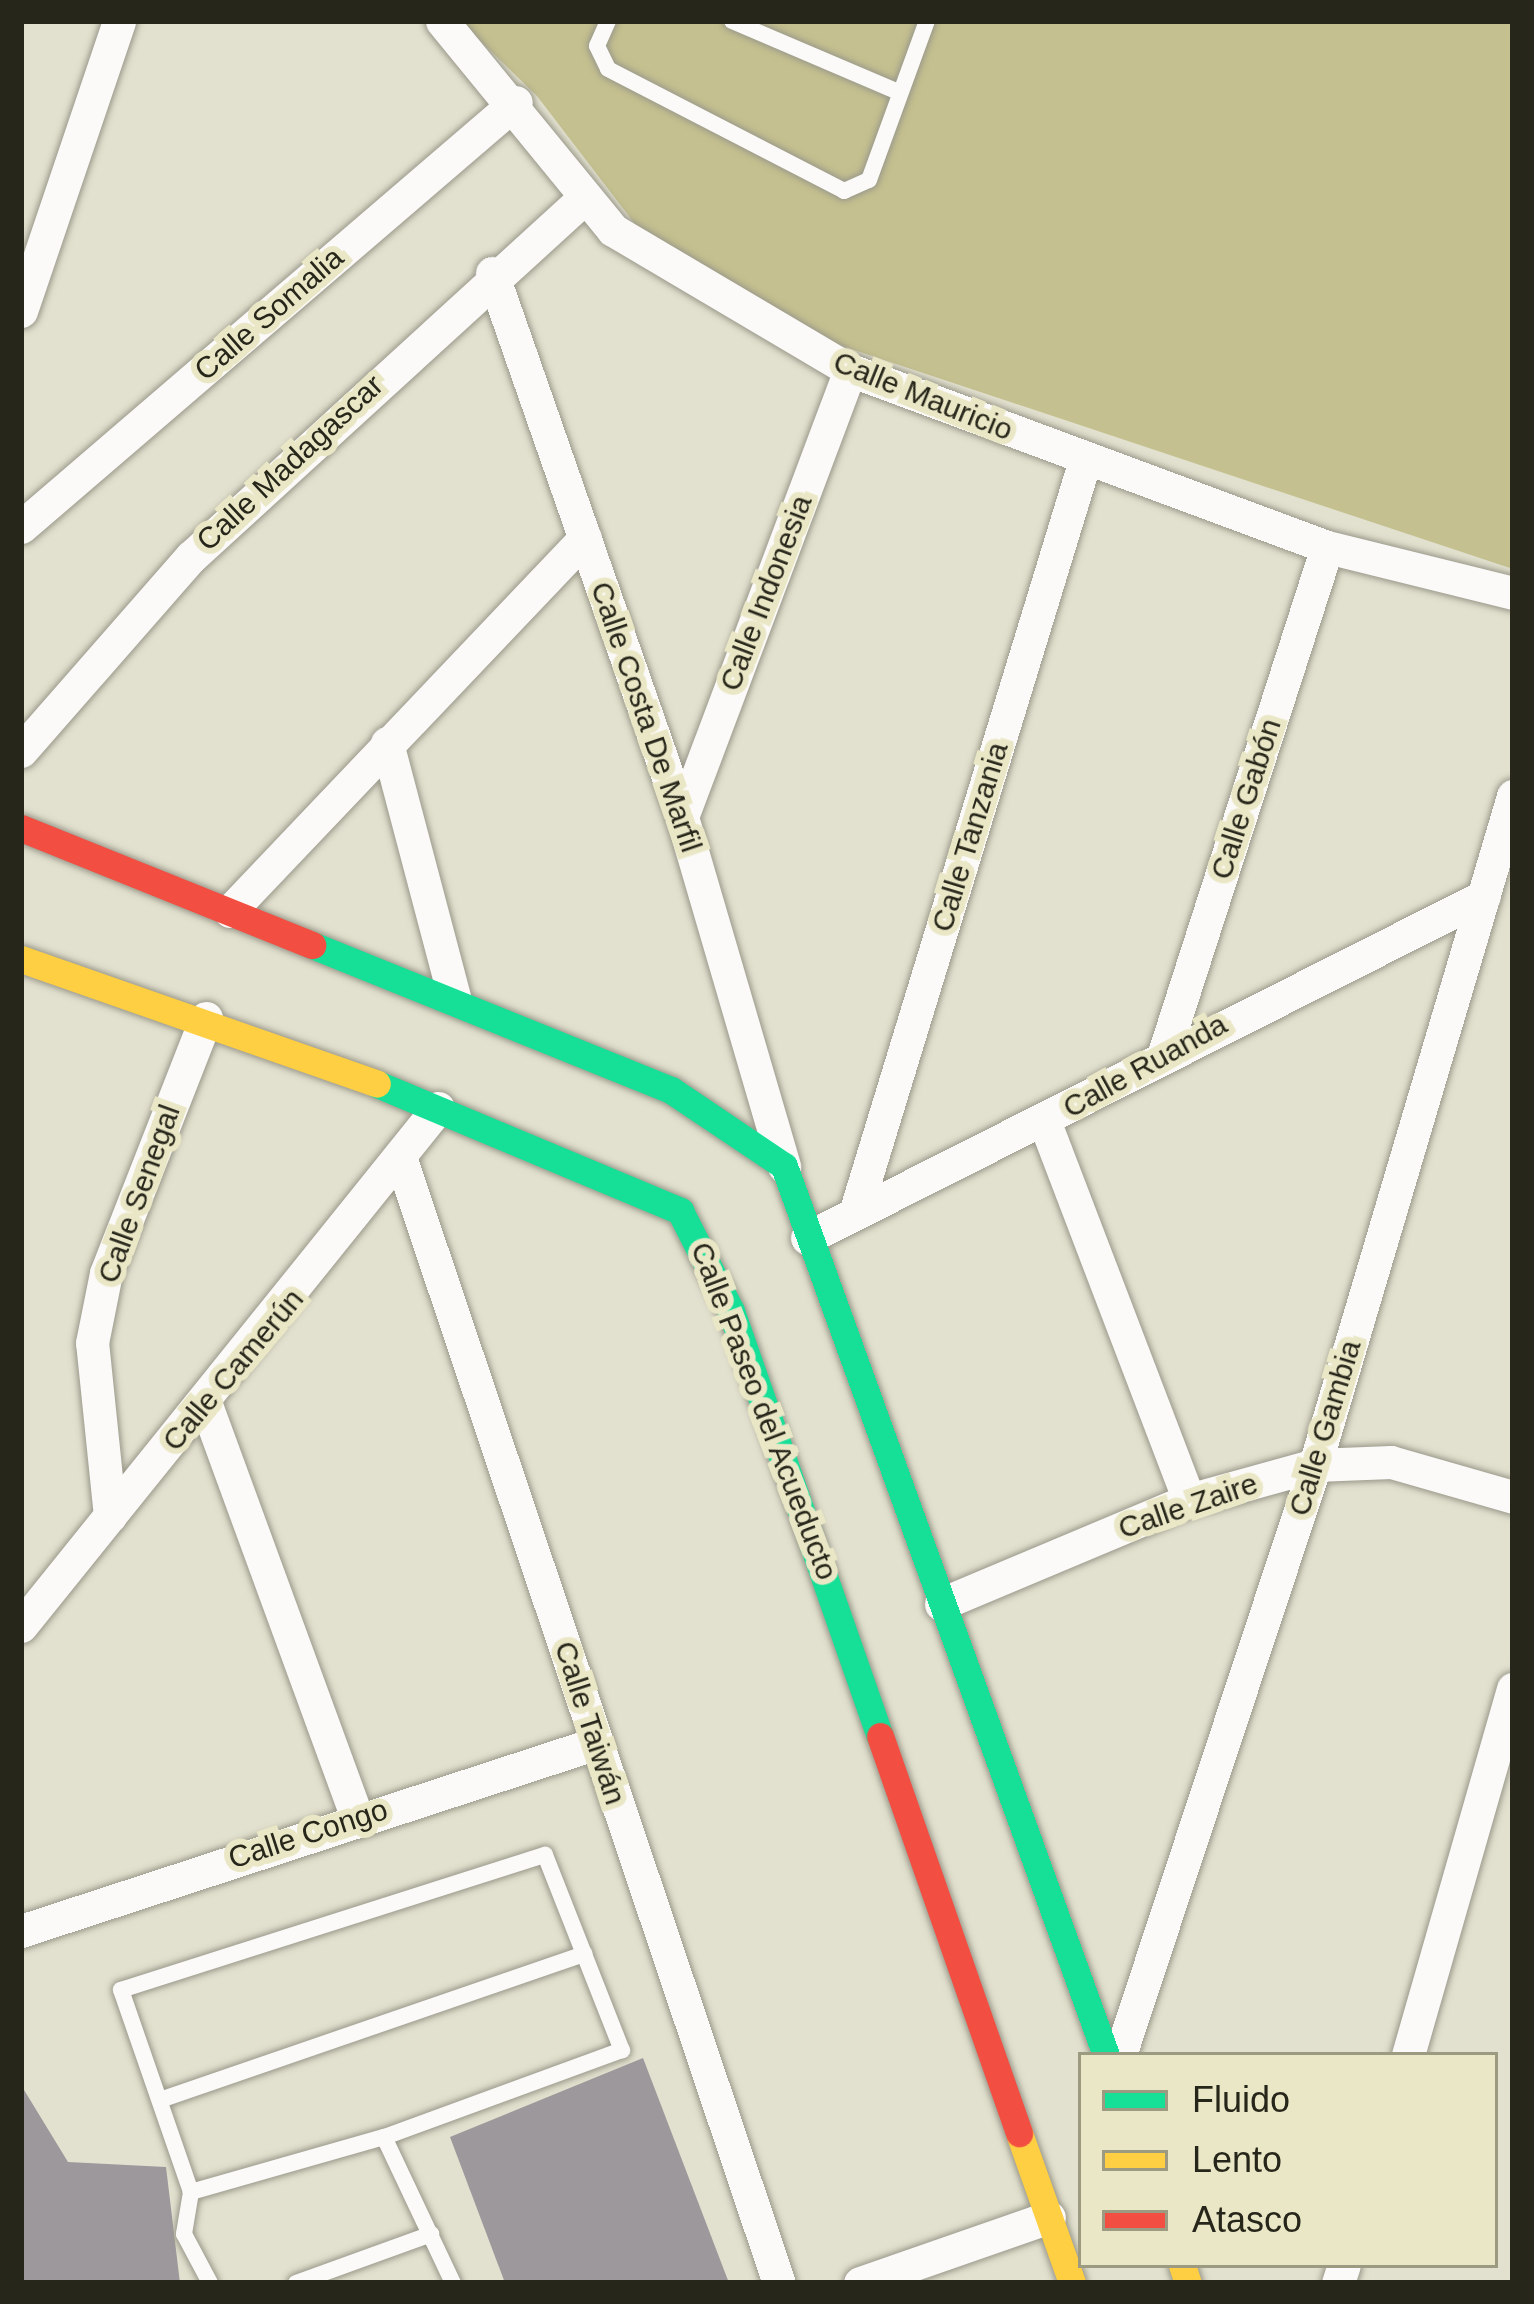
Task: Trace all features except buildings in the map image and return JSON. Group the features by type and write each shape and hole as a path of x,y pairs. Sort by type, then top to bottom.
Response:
{"street":[{"path":"21,311 119,21"},
{"name":"Calle Mauricio","path":"442,21 516,102 584,198 648,260 850,370 1327,547 1513,593"},
{"name":"Calle Somalia","path":"21,526 516,102"},
{"name":"Calle Madagascar","path":"21,752 191,556 492,273 584,198"},
{"name":"Calle Costa De Marfil","path":"492,273 682,817 784,1166"},
{"name":"Calle Indonesia","path":"682,817 850,370"},
{"name":"Calle Tanzania","path":"855,1213 1084,460"},
{"path":"230,911 585,538"},
{"name":"Calle Gabón","path":"1165,1050 1327,547"},
{"path":"387,743 454,997"},
{"name":"Calle Gambia","path":"1121,2052 1315,1465 1513,796"},
{"path":"21,829 454,997 671,1090 784,1166 1105,2052"},
{"name":"Calle Ruanda","path":"807,1238 1045,1123 1165,1050 1484,896"},
{"name":"Calle Paseo del Acueducto","path":"21,958 206,1018 654,1195 701,1238 1072,2283"},
{"name":"Calle Senegal","path":"110,1516 92,1343 106,1274 206,1018"},
{"name":"Calle Camerún","path":"21,1626 402,1163 438,1108"},
{"path":"1045,1123 1189,1500"},
{"name":"Calle Taiwán","path":"402,1163 779,2283"},
{"path":"206,1405 357,1817"},
{"name":"Calle Zaire","path":"941,1604 1189,1500 1315,1465 1390,1462 1513,1497"},
{"path":"1409,2052 1513,1689"},
{"name":"Calle Congo","path":"21,1931 357,1817 597,1743"},
{"path":"860,2283 1049,2217"}],"lane":[{"path":"608,21 597,46 608,69 844,191 869,180 896,91 927,21"},
{"path":"732,21 896,91"},
{"path":"191,2192 384,2137 622,2050 545,1855 121,1990 191,2192 184,2234 210,2283"},
{"path":"160,2100 585,1954"},
{"path":"384,2137 453,2283"},
{"path":"296,2283 431,2234"}],"shaded area":[{"path":"460,21 1513,21 1513,569 839,345 661,258 537,96"}],"traffic: fast":[{"path":"312,945 671,1090 784,1166 1105,2052"},
{"path":"377,1084 680,1211 731,1311 880,1736"}],"traffic: slow":[{"path":"21,959 377,1084"},
{"path":"1019,2133 1072,2283"},
{"path":"1183,2268 1188,2283"}],"traffic: jam":[{"path":"21,828 312,945"},
{"path":"880,1736 1019,2133"}]}
